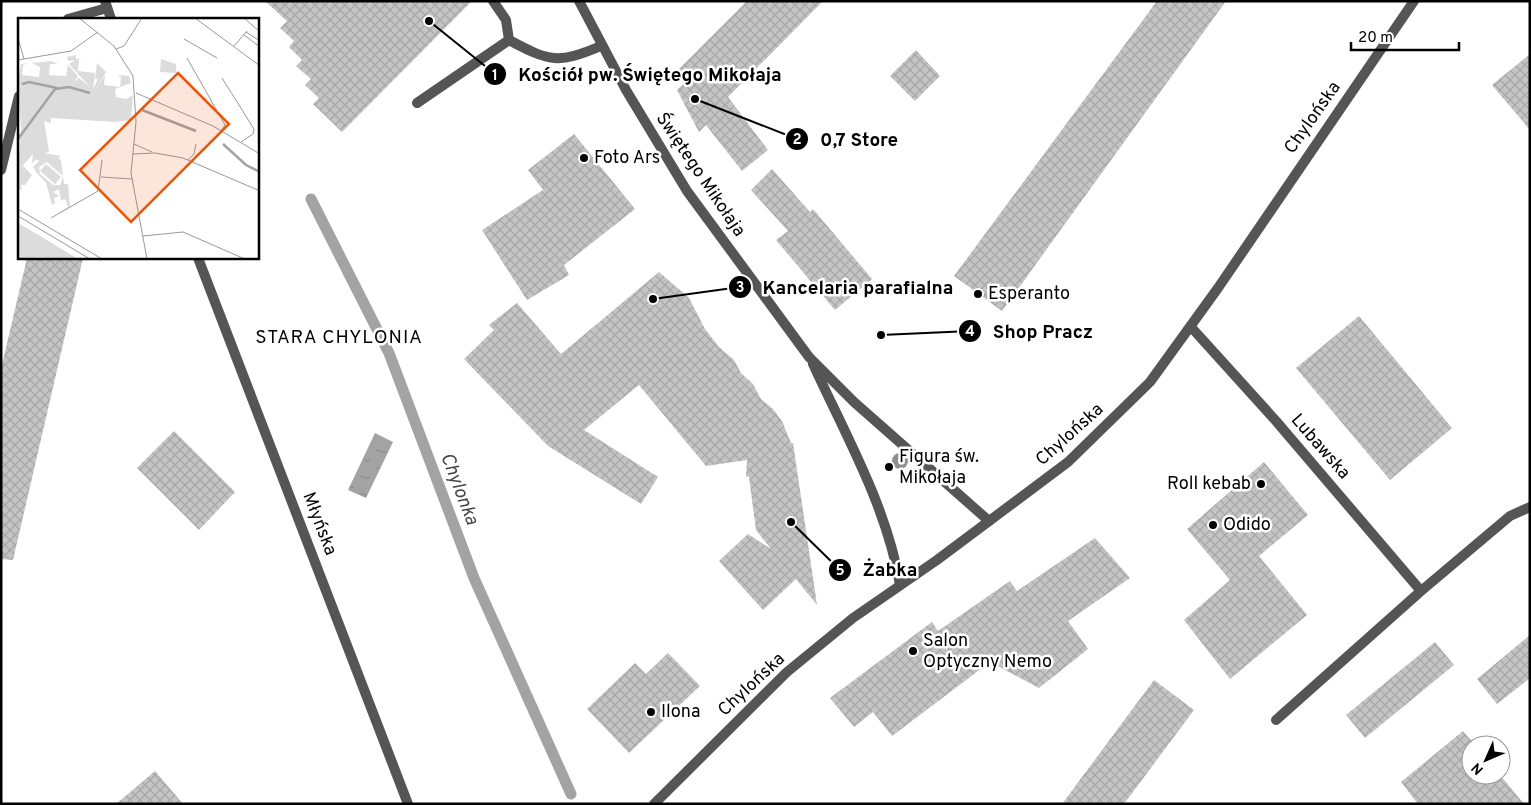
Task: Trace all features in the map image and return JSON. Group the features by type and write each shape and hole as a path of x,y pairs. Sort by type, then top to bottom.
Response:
{"street":[{"path":"493,1 506,20 509,40"},
{"name":"Świętego Mikołaja","path":"579,1 602,46 687,191 810,357 854,402 988,522"},
{"name":"Chylońska","path":"654,804 787,672 853,618 988,522 1068,462 1150,382 1191,327 1414,1"},
{"path":"71,18 106,5 111,18"},
{"path":"509,40 550,59 567,59 602,46"},
{"path":"417,103 509,40"},
{"path":"1,170 18,100"},
{"name":"Młyńska","path":"198,259 408,804"},
{"name":"Lubawska","path":"1191,327 1276,421 1421,591"},
{"name":"Świętego Mikołaja","path":"810,357 886,525 900,585"},
{"path":"1276,720 1421,591 1510,516 1530,507"}],"water":[{"path":"375,433 393,442 366,498 348,490"}],"building":[{"path":"265,1 472,1 342,132 313,104 319,98 305,85 311,79 296,66 302,60 289,47 294,41 280,28 287,21"},
{"path":"747,1 823,1 728,97 768,150 742,171 706,125 699,132 677,90 688,79 678,70"},
{"path":"1157,1 1226,1 1002,311 954,276"},
{"path":"916,50 940,76 915,101 890,76"},
{"path":"1530,54 1530,130 1492,85"},
{"path":"574,134 635,209 564,265 569,275 527,300 482,230 543,190 528,170"},
{"path":"772,169 810,212 813,209 872,279 835,310 776,240 788,231 751,190"},
{"path":"27,259 83,259 13,560 1,559 1,369"},
{"path":"659,272 689,298 705,329 719,347 734,360 741,373 753,384 761,399 773,409 782,421 791,443 793,443 817,605 796,579 763,610 719,561 748,534 771,549 756,530 749,477 746,476 747,460 706,466 639,385 584,430 658,477 641,504 548,446 464,359 494,330 489,325 517,303 561,354"},
{"path":"1359,316 1452,428 1390,480 1296,368"},
{"path":"174,431 235,492 199,530 137,468"},
{"path":"1264,462 1308,515 1259,556 1307,615 1230,679 1184,620 1230,580 1187,529"},
{"path":"1095,538 1130,578 1068,621 1088,649 1039,688 990,662 892,736 873,712 854,727 830,698 932,622 938,631 1010,581 1017,591"},
{"path":"1530,635 1530,678 1497,704 1477,679"},
{"path":"1435,642 1454,665 1365,738 1346,715"},
{"path":"668,653 700,686 629,753 587,709 635,663 646,674"},
{"path":"1154,680 1194,710 1124,804 1062,804"},
{"path":"1463,731 1466,735 1461,735 1461,785 1508,785 1524,804 1418,804 1401,782"},
{"path":"155,771 183,804 116,804"}],"waterway":[{"name":"Chylonka","path":"311,199 389,353 474,578 571,794"}],"place":[{"name":"Kościół pw. Świętego Mikołaja","path":"429,21"},
{"name":"0,7 Store","path":"695,99"},
{"name":"Foto Ars","path":"584,158"},
{"name":"Esperanto","path":"978,294"},
{"name":"Kancelaria parafialna","path":"653,299"},
{"name":"Shop Pracz","path":"881,335"},
{"name":"Figura św. Mikołaja","path":"889,467"},
{"name":"Roll kebab","path":"1261,484"},
{"name":"Żabka","path":"791,522"},
{"name":"Odido","path":"1213,525"},
{"name":"Salon Optyczny Nemo","path":"913,651"},
{"name":"Ilona","path":"651,712"}],"district":[{"name":"STARA CHYLONIA","path":"339,338"}]}
